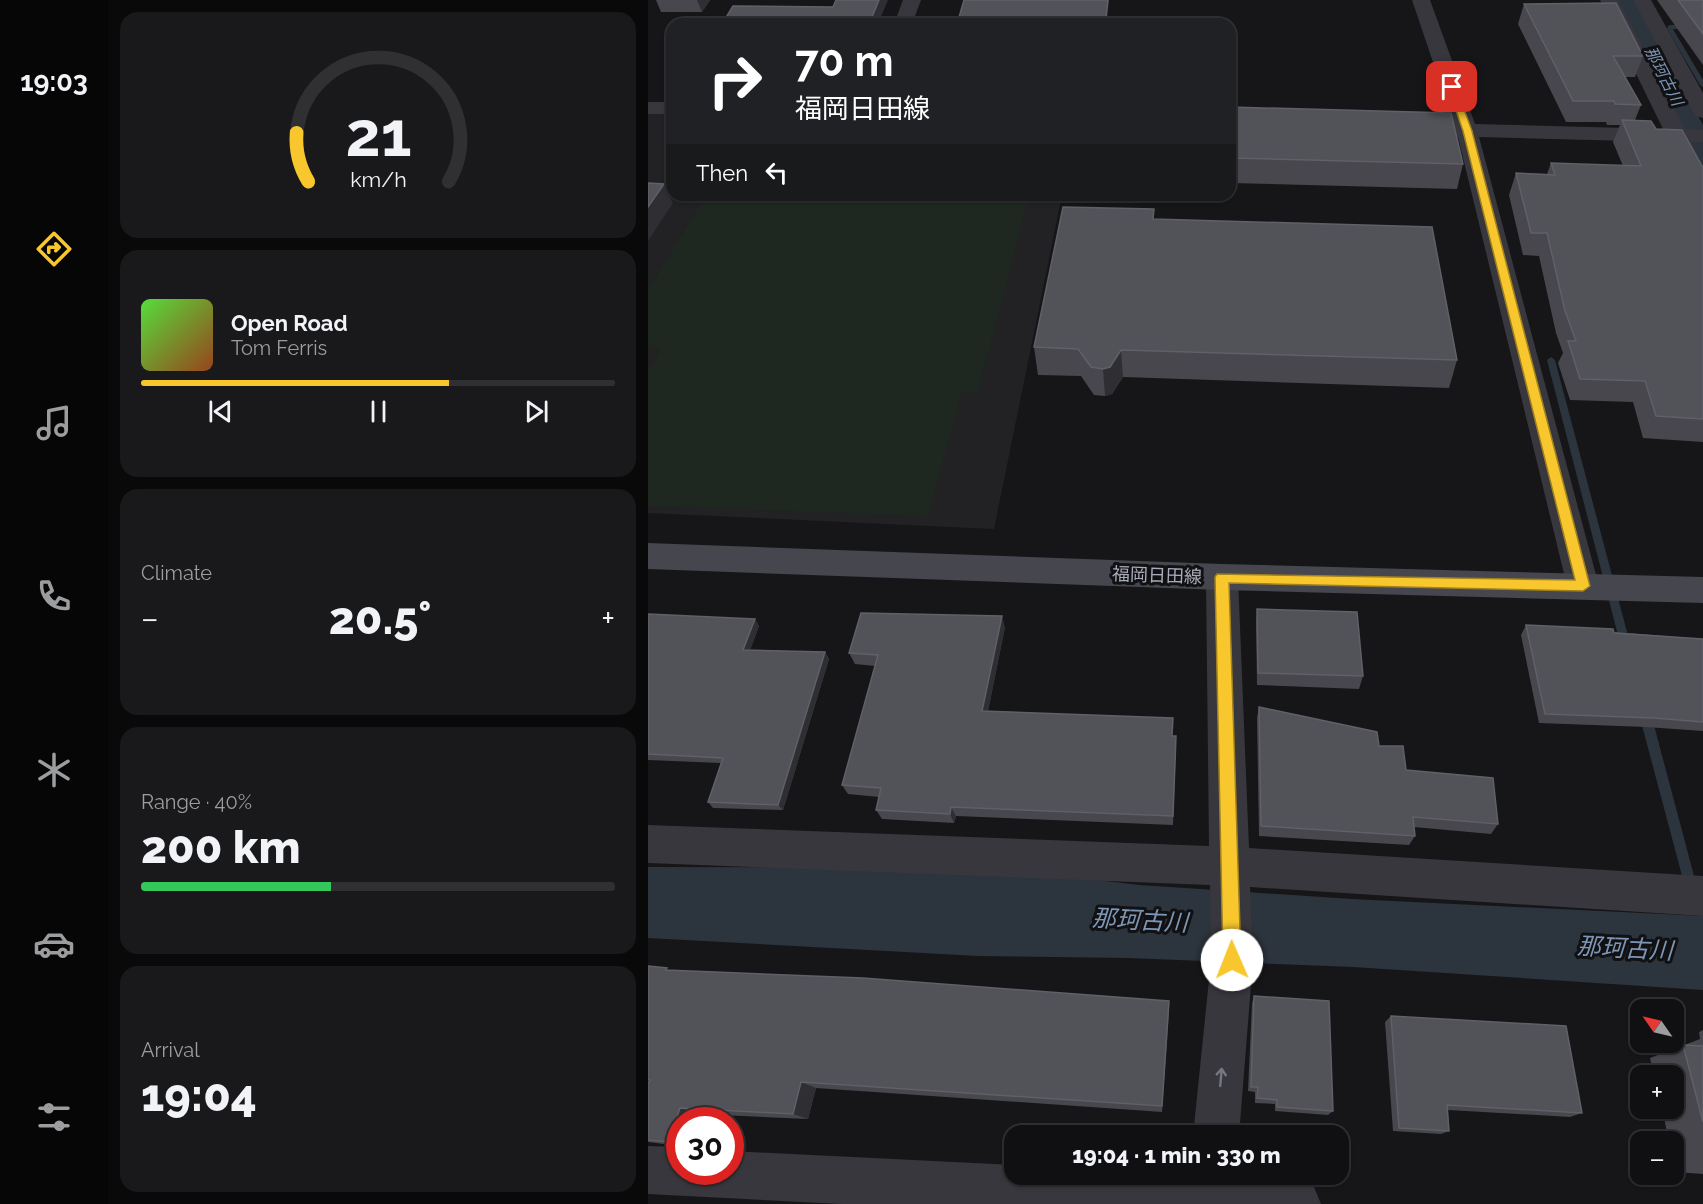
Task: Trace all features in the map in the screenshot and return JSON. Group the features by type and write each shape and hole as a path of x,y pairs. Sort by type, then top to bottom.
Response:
{"main road":[{"name":"福岡日田線","path":"648,556 1222,577 1703,590"}],"street":[{"path":"905,18 912,0"},
{"path":"1421,0 1467,131 1583,586"},
{"path":"1609,0 1703,187"},
{"path":"1642,0 1703,112"},
{"path":"648,108 666,108"},
{"path":"1432,130 1703,136"},
{"path":"1217,1125 1232,960 1222,577"},
{"path":"648,844 1231,866 1703,896"},
{"path":"648,1170 666,1171"},
{"path":"744,1173 1210,1192 1297,1204"}],"shaded area":[{"path":"648,113 666,114 666,201 1061,201 994,529 648,513"},
{"path":"702,201 1027,201 978,392 962,392 928,516 648,506 648,372 662,348 648,347 648,290"}],"water":[{"name":"那珂古川","path":"1614,0 1637,0 1703,125 1703,180"},
{"name":"那珂古川","path":"648,867 990,868 1140,885 1352,899 1703,916 1703,990 1353,967 1128,958 978,956 648,938"}],"building":[{"path":"836,0 879,0 872,18 726,18 733,6 833,7"},
{"path":"964,0 1108,0 1106,18 959,18"},
{"path":"1678,0 1703,0 1703,34"},
{"path":"1616,3 1643,56 1613,56 1641,105 1615,104 1614,101 1573,101 1524,4"},
{"path":"1236,107 1451,113 1463,164 1236,158"},
{"path":"1622,120 1651,121 1656,129 1682,130 1703,168 1703,419 1656,416 1645,381 1580,379 1568,341 1576,341 1565,311 1547,233 1531,233 1516,173 1555,175 1551,163 1641,166"},
{"path":"648,183 664,184 648,207"},
{"path":"1063,207 1154,209 1153,219 1432,227 1457,360 1121,350 1110,367 1103,369 1091,367 1078,349 1034,347"},
{"path":"1257,609 1357,612 1363,676 1258,673"},
{"path":"861,613 1002,616 982,711 1173,718 1172,736 1176,736 1173,816 951,807 950,814 876,810 881,788 842,785 878,655 849,653"},
{"path":"648,614 755,619 743,650 825,652 778,805 708,802 723,758 648,754"},
{"path":"1526,625 1613,629 1614,633 1703,639 1703,722 1545,714"},
{"path":"1259,707 1377,732 1379,746 1403,746 1406,770 1493,778 1498,824 1413,817 1415,836 1261,826"},
{"path":"648,966 667,968 666,970 863,978 1169,1001 1162,1106 801,1082 793,1114 744,1111 744,1107 666,1107 666,1142 648,1140 648,1084 650,1080 648,1079"},
{"path":"1254,996 1329,1001 1333,1111 1277,1107 1277,1100 1257,1098 1258,1087 1251,1087"},
{"path":"1391,1016 1566,1026 1582,1113 1447,1105 1449,1131 1399,1128"},
{"path":"1684,1045 1703,1046 1703,1122 1684,1049"}],"waterway":[{"path":"1703,27 1670,27 1703,85"},
{"path":"1551,360 1626,647"},
{"path":"1645,714 1691,887"}],"route":[{"path":"1232,960 1222,577 1583,586 1467,131 1452,87"}]}
